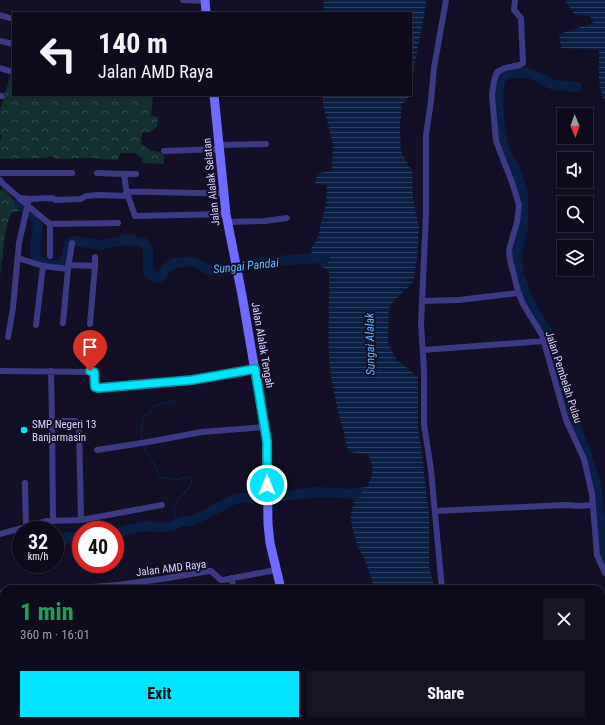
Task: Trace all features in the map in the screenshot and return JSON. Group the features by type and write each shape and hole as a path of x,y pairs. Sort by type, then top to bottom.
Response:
{"street":[{"path":"183,0 205,1 206,12"},
{"path":"442,585 431,470 424,424 424,370 421,324 426,214 426,136 434,68 446,0"},
{"name":"Jalan Pembelah Pulau","path":"514,0 514,10 521,18 523,63 504,68 497,72 492,95 496,141 519,205 517,222 509,250 509,256 518,293 544,341 566,420 584,459 590,481 597,556 605,573"},
{"path":"0,15 12,19"},
{"path":"0,41 12,44"},
{"path":"0,68 9,71"},
{"name":"Jalan Alalak Selatan","path":"214,96 226,218 236,267"},
{"path":"164,151 266,144"},
{"path":"0,173 72,173"},
{"path":"97,173 136,174"},
{"path":"124,174 127,194 135,216 226,218 265,221 287,218"},
{"path":"1,183 21,198 27,206 50,224 118,223"},
{"path":"27,206 48,198 56,200 81,199 86,196 154,191 173,193 223,193"},
{"path":"8,337 13,308 18,258 27,206"},
{"path":"50,224 50,256"},
{"path":"62,323 72,243"},
{"path":"90,324 95,257"},
{"path":"18,258 43,266 95,266"},
{"path":"36,325 43,266"},
{"name":"Jalan Alalak Tengah","path":"236,267 267,442 267,499 270,543 280,585"},
{"path":"422,301 459,300 518,293"},
{"path":"422,350 544,341"},
{"path":"0,371 93,372 95,387 98,388 192,380 255,369"},
{"path":"52,371 53,521 81,520 162,505"},
{"path":"52,421 75,421 79,427 81,520"},
{"path":"97,450 202,432 264,427"},
{"path":"25,483 26,521"},
{"path":"435,511 593,505"},
{"path":"0,527 0,534 12,531"},
{"name":"Jalan AMD Raya","path":"129,585 209,571 221,580 276,570"},
{"path":"231,578 233,585"}],"green space":[{"path":"12,69 12,96 153,96 151,116 158,117 157,127 151,132 143,132 141,143 150,151 157,151 164,155 164,164 142,163 142,158 134,153 121,153 117,160 89,158 54,159 52,156 47,158 0,159 0,141 2,135 0,135 0,111"},
{"path":"2,188 21,207 21,211 12,212 6,227 0,277 0,191"}],"water":[{"path":"324,0 427,0 412,79 412,12 323,12"},
{"path":"565,0 605,0 605,101 602,95 600,83 599,50 561,48 559,34 593,23 590,16 574,14"},
{"name":"Sungai Alalak","path":"323,96 409,96 402,104 400,126 401,151 412,172 413,200 419,227 417,259 413,282 389,306 388,344 397,360 418,377 418,427 429,516 429,568 434,585 372,585 373,582 357,545 350,517 355,499 343,496 344,490 367,487 371,478 373,467 367,454 348,452 335,400 330,370 329,272 312,259 311,248 317,239 325,209 327,185 315,184 317,174 332,170 333,144 323,105"}],"waterway":[{"path":"577,87 553,85 530,73 518,73 507,74 501,79 498,94 500,127 504,149 517,174 523,194 523,229 517,254 519,275 530,304 550,335 565,398 585,450 596,485 605,560"},
{"name":"Sungai Pandai","path":"19,203 37,220 38,224 35,246 36,261 50,265 58,266 64,263 67,256 69,243 75,241 101,245 127,239 144,243 148,249 148,272 155,278 160,277 168,267 180,262 195,262 208,269 216,271 270,262 325,258"},
{"path":"142,440 141,433 143,415 150,414 153,406 175,401"},
{"path":"144,446 159,477 178,480 185,477 192,478 191,485 174,505 175,519 182,521"},
{"path":"124,531 148,526 159,528 173,526 182,521 192,521 237,498 271,498 317,492 357,494"},
{"path":"64,540 67,537 72,537"}],"place":[{"name":"SMP Negeri 13 Banjarmasin","path":"24,430"}],"route":[{"path":"90,371 94,372 95,387 98,388 192,380 255,369 267,442 267,485"}]}
